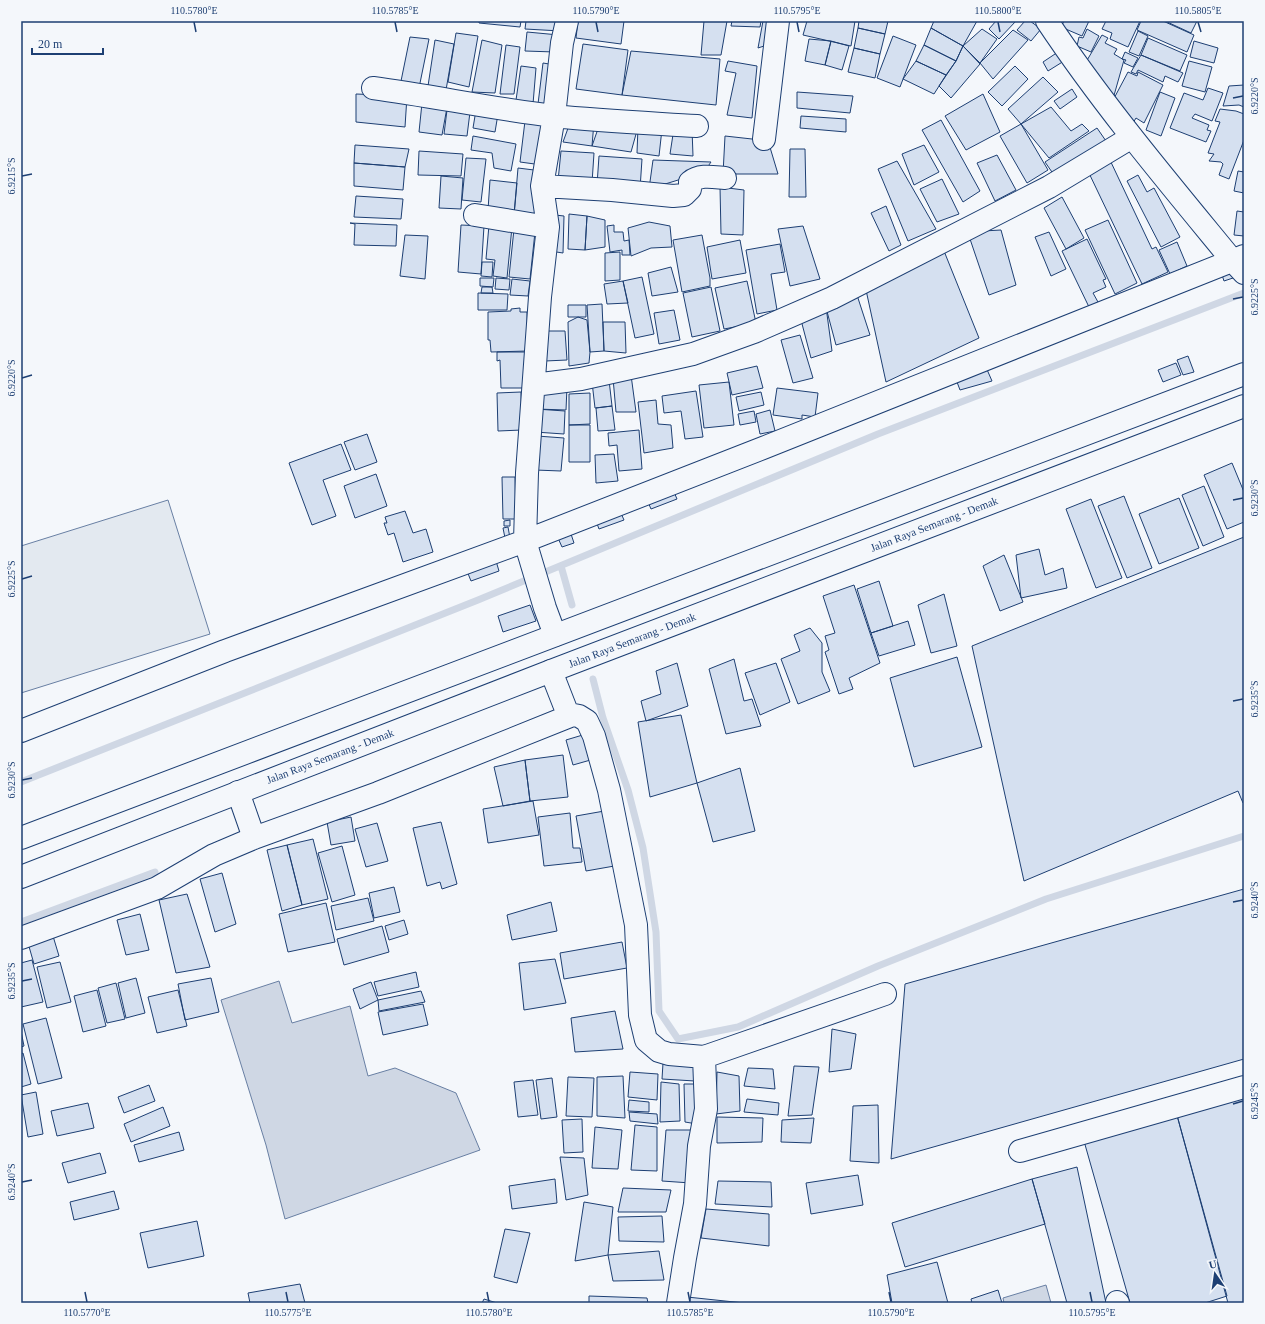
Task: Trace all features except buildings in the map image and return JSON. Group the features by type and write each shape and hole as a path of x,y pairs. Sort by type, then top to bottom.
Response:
{"main road":[{"path":"554,635 526,548 527,473 540,297 548,227 542,186 554,116 562,43 567,21"},
{"path":"764,139 778,21"},
{"path":"21,730 225,651 526,548 756,451 1240,263 1132,137 1069,54 1047,21"},
{"path":"373,88 554,116 697,126"},
{"path":"534,385 581,379 693,354 754,332 832,298 1049,187 1132,137"},
{"path":"542,186 612,190 674,196 684,195 690,190 690,182 695,178 705,176 725,178"},
{"path":"475,215 548,227"},
{"path":"21,838 1244,374"},
{"name":"Jalan Raya Semarang - Demak","path":"21,877 551,671 1244,406"},
{"path":"551,671 565,707 574,715 587,721 594,736 609,790 636,925 640,1015 646,1040 659,1051 669,1054 704,1057 885,994"},
{"path":"21,938 157,888 214,854 250,828 378,793 565,707"},
{"path":"238,792 250,828"},
{"path":"678,1303 696,1204 700,1146 706,1109 704,1057"},
{"path":"1020,1151 1244,1087"}],"shaded area":[{"path":"168,500 210,634 21,693 21,546"},
{"path":"279,981 292,1023 350,1006 368,1076 395,1068 456,1093 480,1150 285,1219 266,1145 221,1000"},
{"path":"1046,1285 1051,1303 1004,1303 1003,1298"}],"waterway":[{"path":"21,782 478,600 878,434 1244,293"},
{"path":"561,566 572,605"},
{"path":"593,679 603,718 628,790 643,848 656,932 659,1011 678,1039 738,1027 878,966 1046,899 1244,836"},
{"path":"21,922 155,872"}]}
